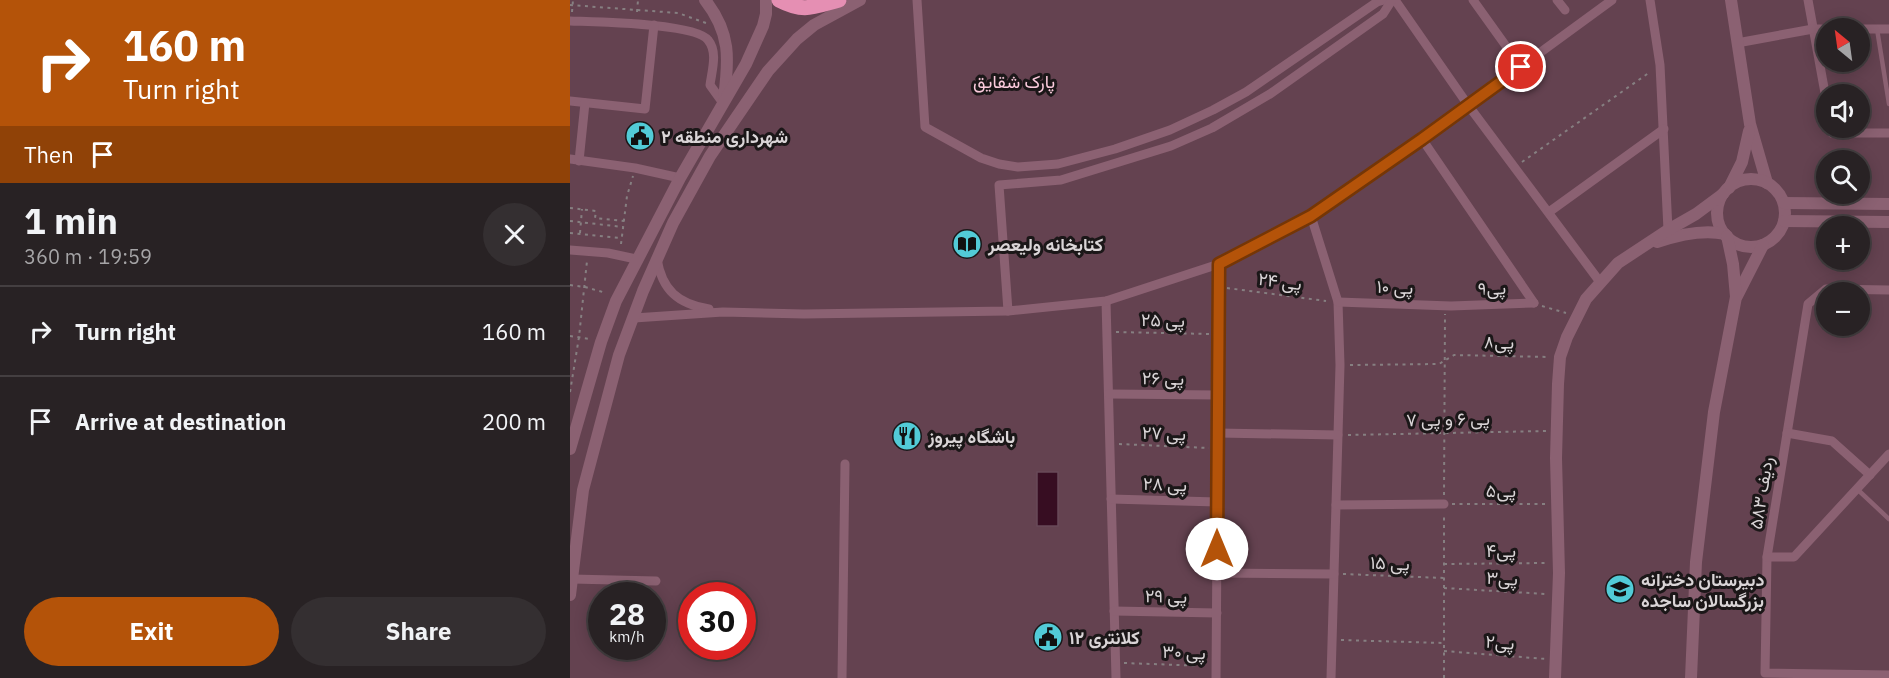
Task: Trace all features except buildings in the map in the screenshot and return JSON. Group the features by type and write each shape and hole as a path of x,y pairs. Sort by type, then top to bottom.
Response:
{"main road":[{"path":"779,0 792,7 809,8 839,0"}],"street":[{"path":"705,0 716,16 727,48 728,64 723,103"},
{"path":"570,448 618,297 680,178 746,64 766,14 766,0"},
{"path":"570,595 583,490 619,355 673,223 710,156 768,71 797,39 814,25 861,0"},
{"path":"917,0 925,127 981,158 1018,167 1058,164 1115,149 1170,130 1246,92 1377,2 1384,0"},
{"path":"1008,311 999,185 1061,180 1171,146 1212,128 1270,94 1383,14 1393,0 1600,282"},
{"path":"1473,0 1521,67"},
{"path":"1557,0 1565,10"},
{"path":"634,318 723,312 804,314 1008,311 1106,301 1219,264 1311,216 1422,139 1612,0"},
{"path":"1650,0 1660,65 1668,230"},
{"path":"1731,0 1750,124 1767,183"},
{"path":"1808,0 1823,84"},
{"path":"570,21 654,25 702,34 709,41 714,56 710,85 723,103 738,113"},
{"path":"570,101 645,109 654,25"},
{"path":"1737,44 1816,28"},
{"path":"1870,29 1889,29"},
{"path":"585,103 575,160 635,168 680,178"},
{"path":"1555,677 1559,563 1557,458 1560,357 1567,337 1586,299 1618,263 1696,214 1726,191 1737,182 1757,179 1774,188 1784,203 1784,221 1780,231 1773,239 1754,247 1735,242 1720,227 1717,210 1726,191 1742,162 1750,124"},
{"path":"1549,212 1664,129"},
{"path":"1870,132 1889,133"},
{"path":"1422,139 1534,303"},
{"path":"1784,203 1889,204"},
{"path":"1311,216 1338,302 1340,366 1331,678"},
{"path":"1784,221 1889,222"},
{"path":"1639,248 1671,237 1715,232 1726,235"},
{"path":"1691,678 1697,550 1714,412 1736,297 1733,264 1726,235"},
{"path":"1736,297 1763,245"},
{"path":"570,250 636,259"},
{"path":"657,259 664,282 680,300 691,305 723,312"},
{"path":"1216,678 1219,264"},
{"name":"ردیف ۵۸۳","path":"1889,290 1826,289 1808,304 1767,557 1765,673 1889,675"},
{"path":"1106,301 1116,678"},
{"name":"پی ۱۰","path":"1338,302 1448,306"},
{"name":"پی۹","path":"1448,306 1534,303"},
{"name":"پی ۲۶","path":"1109,394 1218,395"},
{"path":"1218,433 1338,435"},
{"path":"1787,433 1832,441 1870,475"},
{"path":"1767,557 1794,557 1889,454"},
{"path":"842,678 845,464"},
{"name":"پی ۲۸","path":"1111,499 1217,502"},
{"path":"1336,505 1444,504"},
{"path":"1217,573 1334,574"},
{"path":"572,579 656,581"},
{"name":"پی ۲۹","path":"1114,611 1217,613"}],"lane":[{"path":"1877,29 1889,104"},
{"path":"1857,489 1889,519"}],"path":[{"path":"635,24 638,0"},
{"path":"570,5 678,13 705,22 711,27"},
{"path":"1515,167 1660,65"},
{"path":"619,255 627,195 635,168"},
{"path":"570,208 596,211 595,218 624,221"},
{"path":"579,234 582,209"},
{"path":"570,221 623,227"},
{"path":"570,233 621,238"},
{"path":"570,392 588,252"},
{"path":"570,285 585,286 618,297"},
{"name":"پی ۲۴","path":"1219,287 1338,302"},
{"path":"1534,303 1577,317"},
{"path":"1444,678 1444,432 1448,306"},
{"name":"پی ۲۵","path":"1107,332 1218,334"},
{"path":"570,336 602,342"},
{"name":"پی۸","path":"1340,366 1439,364 1454,355 1560,357"},
{"name":"پی ۶ و پی ۷","path":"1338,435 1558,431"},
{"name":"پی ۲۷","path":"1110,444 1218,448"},
{"name":"پی۵","path":"1444,504 1558,504"},
{"name":"پی۴","path":"1444,564 1559,563"},
{"name":"پی ۱۵","path":"1334,574 1444,578"},
{"name":"پی۳","path":"1444,588 1558,594"},
{"path":"1332,640 1444,643"},
{"name":"پی۲","path":"1444,651 1555,660"},
{"name":"پی ۳۰","path":"1116,663 1216,666"}],"green space":[{"name":"پارک شقایق","path":"570,0 1889,0 1889,678 570,678"}],"shaded area":[{"path":"1037,472 1058,472 1058,526 1037,526"}],"place":[{"name":"شهرداری منطقه ۲","path":"640,136"},
{"name":"کتابخانه ولیعصر","path":"967,244"},
{"name":"باشگاه پیروز","path":"907,436"},
{"name":"دبیرستان دخترانه بزرگسالان ساجده","path":"1620,589"},
{"name":"کلانتری ۱۲","path":"1048,637"}],"route":[{"path":"1217,549 1219,264 1311,216 1521,67"}]}
